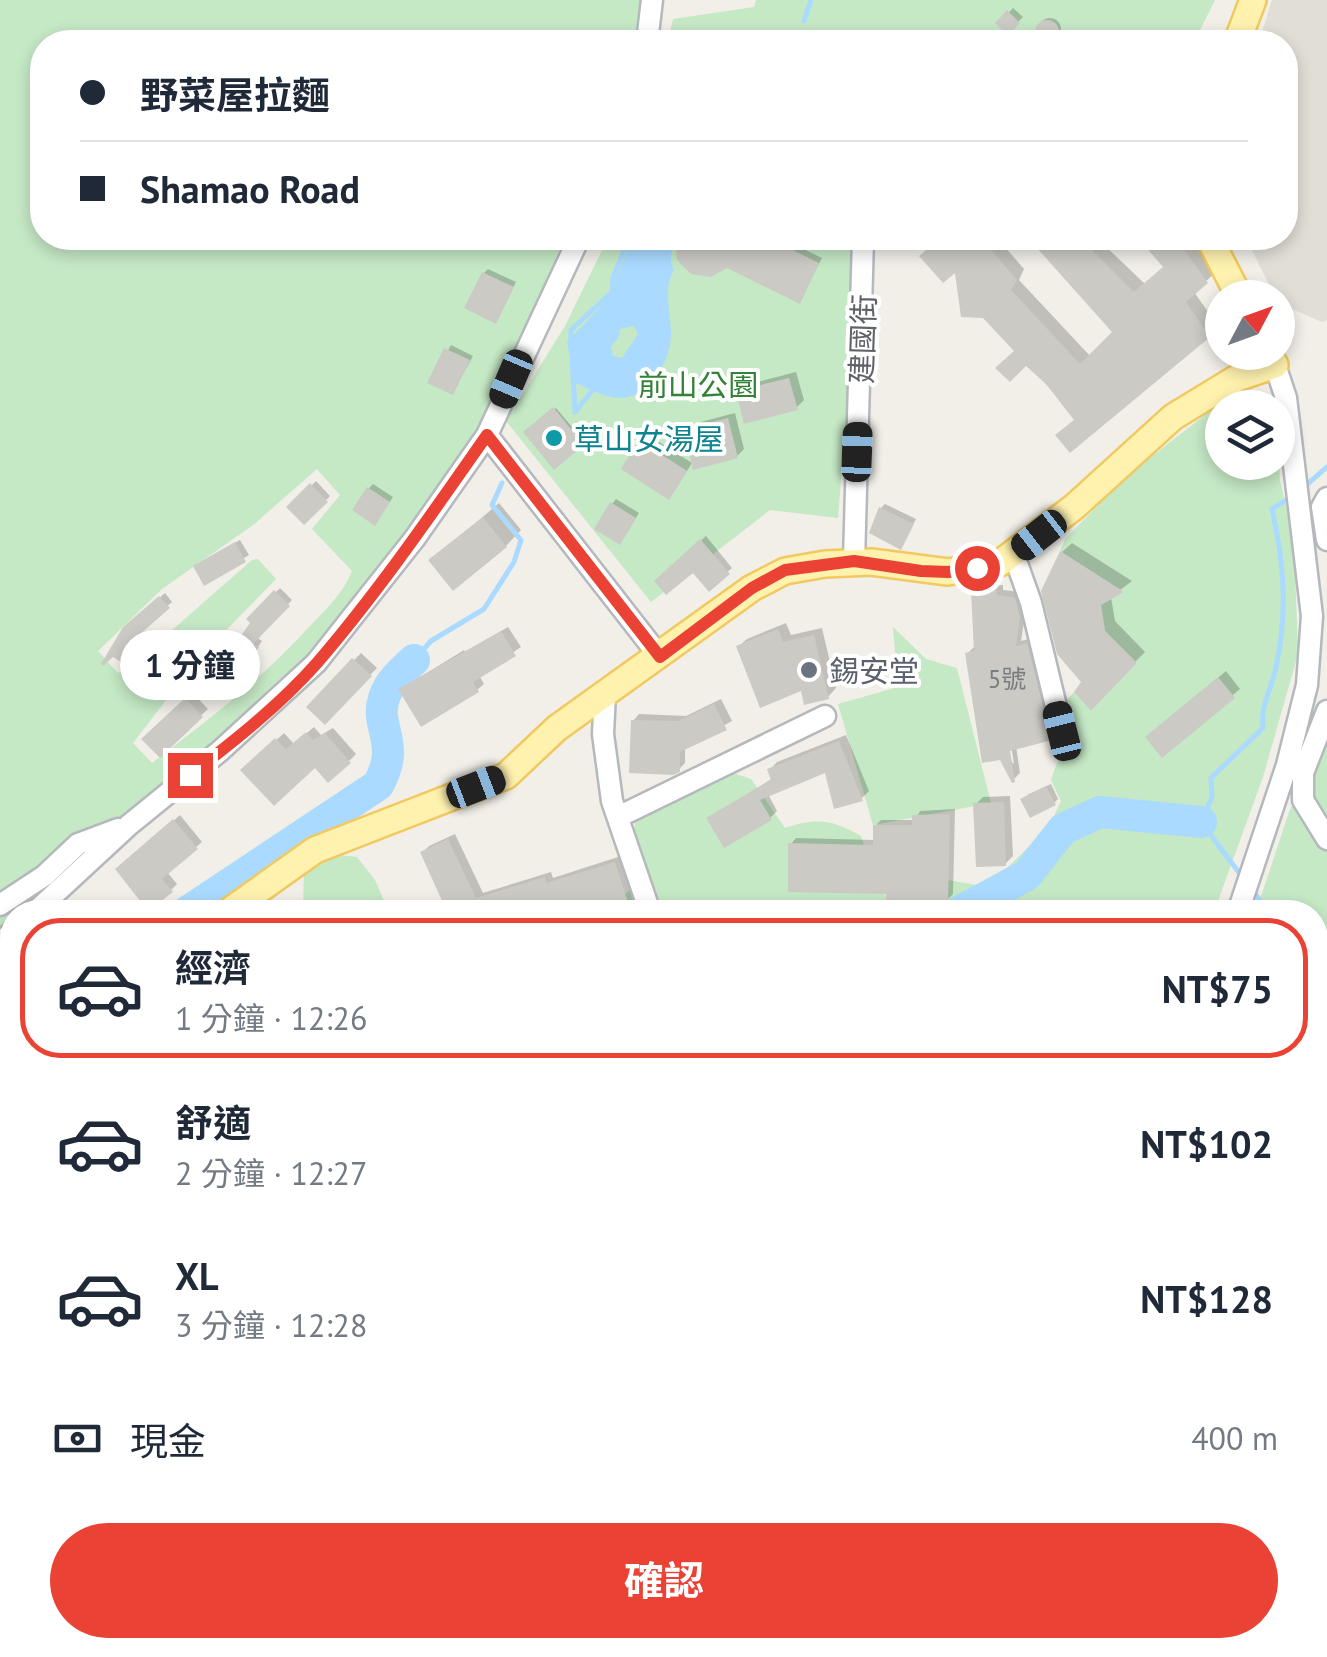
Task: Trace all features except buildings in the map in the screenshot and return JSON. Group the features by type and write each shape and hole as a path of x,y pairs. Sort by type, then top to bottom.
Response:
{"main road":[{"path":"1242,30 1253,0"},
{"path":"1215,250 1231,280"},
{"path":"245,900 315,850 506,776 557,728 752,588 785,570 854,561 948,572 1000,563 1074,507 1174,418 1252,370"}],"street":[{"path":"648,30 652,0"},
{"path":"48,900 129,825 265,713 316,663 415,538 487,435 573,250"},
{"name":"建國街","path":"854,561 863,250"},
{"path":"1242,900 1279,793 1304,698 1312,616 1286,398 1276,370"},
{"path":"487,435 660,657"},
{"path":"1327,498 1322,507 1327,540"},
{"path":"1014,555 1062,731"},
{"path":"604,694 612,801 646,900"},
{"path":"1327,711 1303,773 1303,800 1327,839"},
{"path":"618,817 825,716"},
{"path":"1279,793 1303,800"},
{"path":"8,900 44,876 78,844 129,825"}],"shaded area":[{"path":"1272,0 1327,0 1327,320 1322,322 1295,310 1295,280 1267,280 1252,250 1298,250 1298,30 1263,30"}],"green space":[{"path":"0,0 641,0 636,30 30,30 30,250 559,250 495,400 404,537 312,661 40,900 0,900","holes":["317,469 340,495 312,529 352,571 339,594 254,681 152,763 133,743 198,659 276,579 258,559 252,560 118,673 98,651 162,589 253,525"]},
{"path":"756,0 1215,0 1200,30 671,30 673,19 754,7"},
{"name":"前山公園","path":"602,250 859,250 838,518 770,510 651,602 506,421 565,326"},
{"path":"1205,415 1205,480 1280,480 1294,542 1298,654 1263,777 1218,900 885,900 948,880 976,885 1000,875 1049,827 1061,801 1051,780 1070,737 1065,702 1074,692 1091,711 1137,663 1105,631 1101,605 1124,592 1060,551 1065,539 1129,474"},
{"path":"893,627 926,659 957,668 991,803 873,825 838,704 898,687"},
{"path":"1327,732 1327,900 1260,900 1289,812"},
{"path":"730,772 751,779 785,828 824,822 861,836 871,868 886,878 885,900 615,900 630,890 635,821"},
{"path":"339,855 357,857 375,880 384,900 303,900 304,869"}],"water":[{"path":"628,250 672,250 674,270 668,292 670,342 663,365 650,384 619,398 575,383 567,342 606,301","holes":["634,326 638,334 622,358 613,356 611,346 620,329"]}],"waterway":[{"path":"804,21 811,0"},
{"path":"571,339 571,330 612,292 624,250"},
{"path":"572,360 575,409"},
{"path":"575,412 596,386"},
{"path":"1303,488 1327,467"},
{"path":"414,660 431,641 484,609 514,562 521,540 492,505 502,483"},
{"path":"1243,878 1201,822 1212,797 1211,778 1263,728 1280,647 1283,607 1282,568 1272,509 1294,495"},
{"path":"205,900 378,785 388,758 382,718 384,698 414,660"},
{"path":"981,900 1027,875 1063,829 1100,812 1201,822"},
{"path":"1253,891 1260,900"}],"place":[{"name":"草山女湯屋","path":"554,438"},
{"name":"錫安堂","path":"809,670"}],"route":[{"path":"190,775 280,700 316,663 415,538 487,435 660,657 752,588 785,570 854,561 921,571 977,568"}]}
